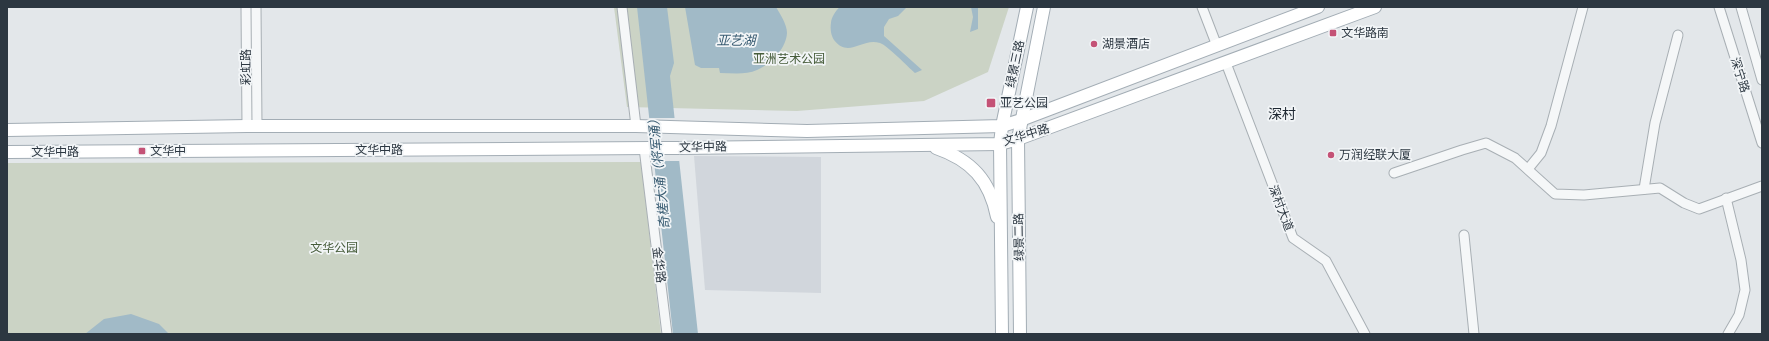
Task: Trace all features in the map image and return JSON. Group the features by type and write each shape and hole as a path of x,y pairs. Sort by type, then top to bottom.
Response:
{"main road":[{"name":"绿景三路","path":"1000,144 1002,126 1027,7"},
{"name":"绿景三路","path":"1018,139 1044,7"},
{"name":"文华中路","path":"7,130 252,126 649,126 806,130 1002,126 1318,7"},
{"name":"文华中路","path":"7,152 679,148 1000,144 1018,139 1375,7"},
{"name":"绿景二路","path":"1018,139 1020,334"},
{"name":"绿景二路","path":"1000,144 1002,334"},
{"path":"927,145 951,153 970,165 986,184 995,209 1001,240"}],"street":[{"name":"彩虹路","path":"246,7 252,126"},
{"name":"彩虹路","path":"252,126 256,7"},
{"path":"622,7 636,126"},
{"path":"1202,7 1217,46"},
{"path":"1528,169 1542,153 1551,126 1583,7"},
{"name":"深宁路","path":"1719,7 1762,143"},
{"name":"深宁路","path":"1741,7 1762,80"},
{"path":"1644,189 1655,123 1678,35"},
{"name":"深村大道","path":"1226,63 1293,238 1326,261 1365,334"},
{"path":"1394,174 1486,143 1515,158 1555,194 1584,195 1660,188 1684,203 1699,209 1762,186"},
{"name":"金华路","path":"648,148 667,334"},
{"path":"1726,198 1741,260 1745,290 1739,315 1728,334"},
{"path":"1464,235 1474,334"}],"shaded area":[{"path":"694,156 821,157 821,293 705,290"}],"green space":[{"name":"亚洲艺术公园","path":"614,7 1009,7 988,72 924,101 797,111 627,107"},
{"name":"文华公园","path":"641,162 661,334 7,334 7,163"}],"water":[{"name":"奇槎大涌（将军涌）","path":"637,7 667,7 674,63 670,76 698,334 673,334"},
{"name":"亚艺湖","path":"685,7 776,7 786,26 787,33 784,45 772,60 753,72 720,73 719,68 701,68 695,65"},
{"path":"840,7 907,7 898,16 889,19 884,27 884,36 922,70 915,73 880,43 867,43 850,48 845,48 840,45 834,40 831,34 831,21"},
{"path":"971,7 978,7 978,29 970,32 973,17"},
{"path":"131,314 159,324 169,334 85,334 104,319"}],"pier":[{"path":"649,118 676,118 680,161 653,161"}],"place":[{"name":"文华路南","path":"1333,33"},
{"name":"湖景酒店","path":"1094,44"},
{"name":"亚艺公园","path":"991,103"},
{"name":"文华中","path":"142,151"},
{"name":"万润经联大厦","path":"1331,155"}],"district":[{"name":"深村","path":"1282,114"}]}
